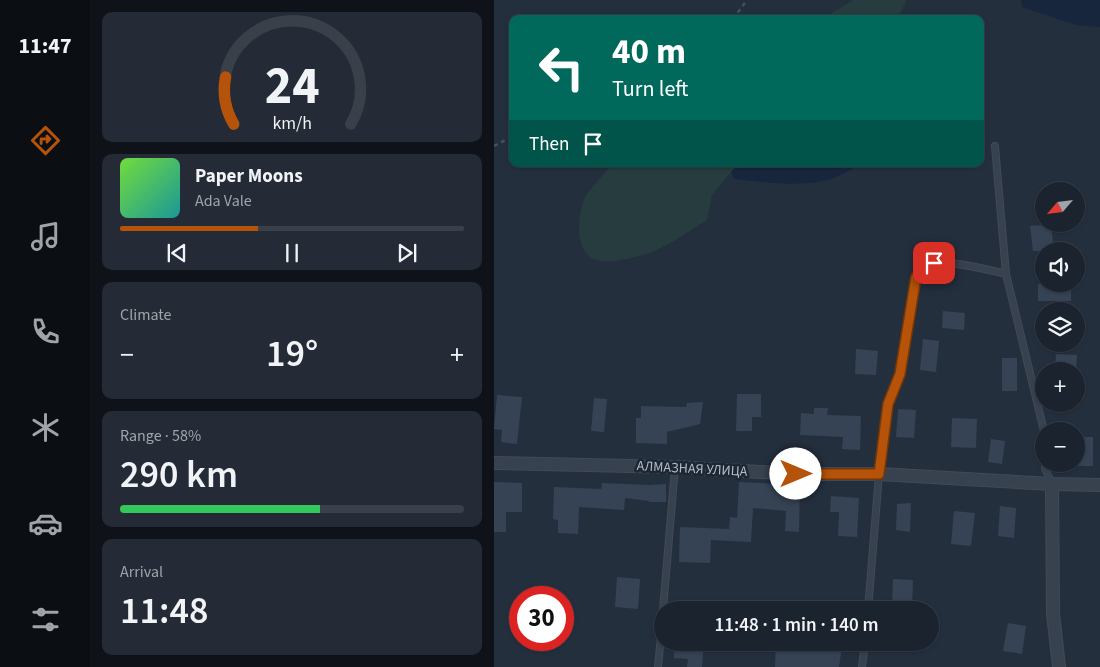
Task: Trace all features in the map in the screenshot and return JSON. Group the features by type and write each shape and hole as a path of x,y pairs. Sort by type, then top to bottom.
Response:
{"street":[{"name":"АЛМАЗНАЯ УЛИЦА","path":"494,463 675,467 796,474 879,474 1100,485"},
{"path":"1052,484 1053,613 1059,667"}],"lane":[{"path":"995,146 1006,274 1042,422"},
{"path":"869,601 879,474 888,404 900,374 916,277 934,263 947,263 1006,274"},
{"path":"664,601 675,467"},
{"path":"1047,472 1052,484"},
{"path":"658,667 660,651"},
{"path":"862,667 864,651"}],"path":[{"path":"736,15 747,0"},
{"path":"494,146 509,138"}],"green space":[{"path":"854,0 905,0 906,2 898,15 828,15"},
{"path":"610,167 736,167 712,195 707,220 658,250 616,261 599,261 594,259 588,255 580,241 580,215 584,200 593,186"}],"water":[{"path":"1021,0 1100,0 1100,27 1076,25 1022,7"},
{"path":"736,167 856,167 831,179 795,184 734,179 731,172"}],"building":[{"path":"1030,226 1035,226 1035,232 1052,232 1053,242 1035,242 1035,251 1033,251"},
{"path":"1038,292 1071,292 1071,301 1038,301"},
{"path":"943,311 965,313 964,330 942,328"},
{"path":"923,339 939,341 936,372 920,370"},
{"path":"856,349 878,351 876,375 855,374"},
{"path":"1056,354 1077,355 1077,362 1056,362"},
{"path":"1002,358 1017,358 1017,391 1002,391"},
{"path":"737,394 761,394 761,417 752,417 752,431 736,431"},
{"path":"497,395 522,397 517,444 501,442 502,430 494,429"},
{"path":"594,398 607,399 604,432 591,431"},
{"path":"703,402 700,424 667,432 667,444 636,443 636,418 641,418 641,406 686,407 687,403"},
{"path":"814,408 828,408 827,415 861,416 860,450 842,449 843,437 800,435 801,413 814,414"},
{"path":"898,409 916,410 914,438 896,437"},
{"path":"952,418 977,419 976,448 951,447"},
{"path":"1085,437 1093,437 1093,466 1085,466"},
{"path":"991,439 1005,441 1002,464 988,462"},
{"path":"494,482 522,483 522,512 506,512 506,532 494,532"},
{"path":"739,482 800,485 799,532 785,531 786,511 753,508 751,542 711,540 710,563 679,562 680,527 729,529 730,517 737,518"},
{"path":"602,483 666,484 666,502 649,502 625,498 624,510 579,507 578,534 558,533 558,520 553,519 554,487 601,489"},
{"path":"831,496 859,498 857,537 838,536 839,512 830,512"},
{"path":"911,503 910,532 896,530 897,504"},
{"path":"1000,506 1016,508 1014,538 998,536"},
{"path":"954,511 975,513 971,546 951,544"},
{"path":"617,577 640,579 638,609 615,607"},
{"path":"893,579 913,580 912,601 892,601"},
{"path":"1008,623 1026,626 1022,654 1003,651"},
{"path":"674,651 703,651 702,667 687,667 688,659 674,658"},
{"path":"776,651 841,651 839,667 775,667"}],"route":[{"path":"796,474 879,474 888,404 900,374 916,277 934,263"}]}
